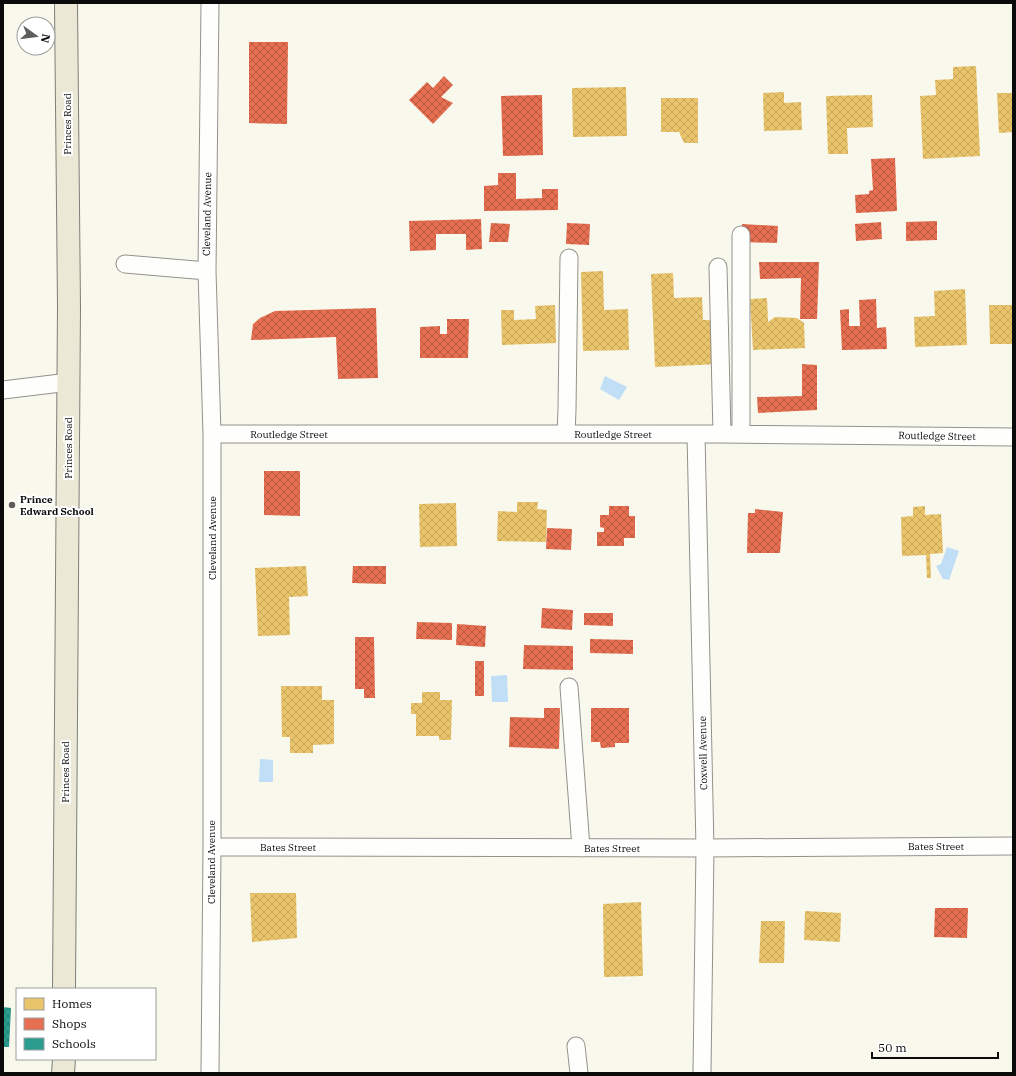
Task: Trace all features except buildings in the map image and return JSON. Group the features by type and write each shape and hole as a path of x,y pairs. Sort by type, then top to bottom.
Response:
{"main road":[{"name":"Princes Road","path":"64,988 69,382 66,3"},
{"path":"64,1060 64,1073"}],"street":[{"name":"Cleveland Avenue","path":"210,3 207,271 212,434 212,847 210,1073"},
{"path":"741,234 741,434"},
{"path":"566,434 569,258"},
{"path":"125,264 207,271"},
{"path":"718,267 722,434"},
{"path":"3,390 69,382"},
{"name":"Routledge Street","path":"212,434 741,434 1013,437"},
{"name":"Coxwell Avenue","path":"696,434 705,848 702,1073"},
{"path":"569,687 581,848"},
{"name":"Bates Street","path":"212,847 705,848 1013,846"},
{"path":"576,1046 579,1073"}],"water":[{"path":"605,376 627,387 619,400 600,389"},
{"path":"947,547 959,551 949,580 943,579 936,566 941,564"},
{"path":"507,675 508,702 492,702 491,676"},
{"path":"260,759 273,760 273,782 259,782"}],"place":[{"name":"Prince Edward School","path":"12,505"}]}
